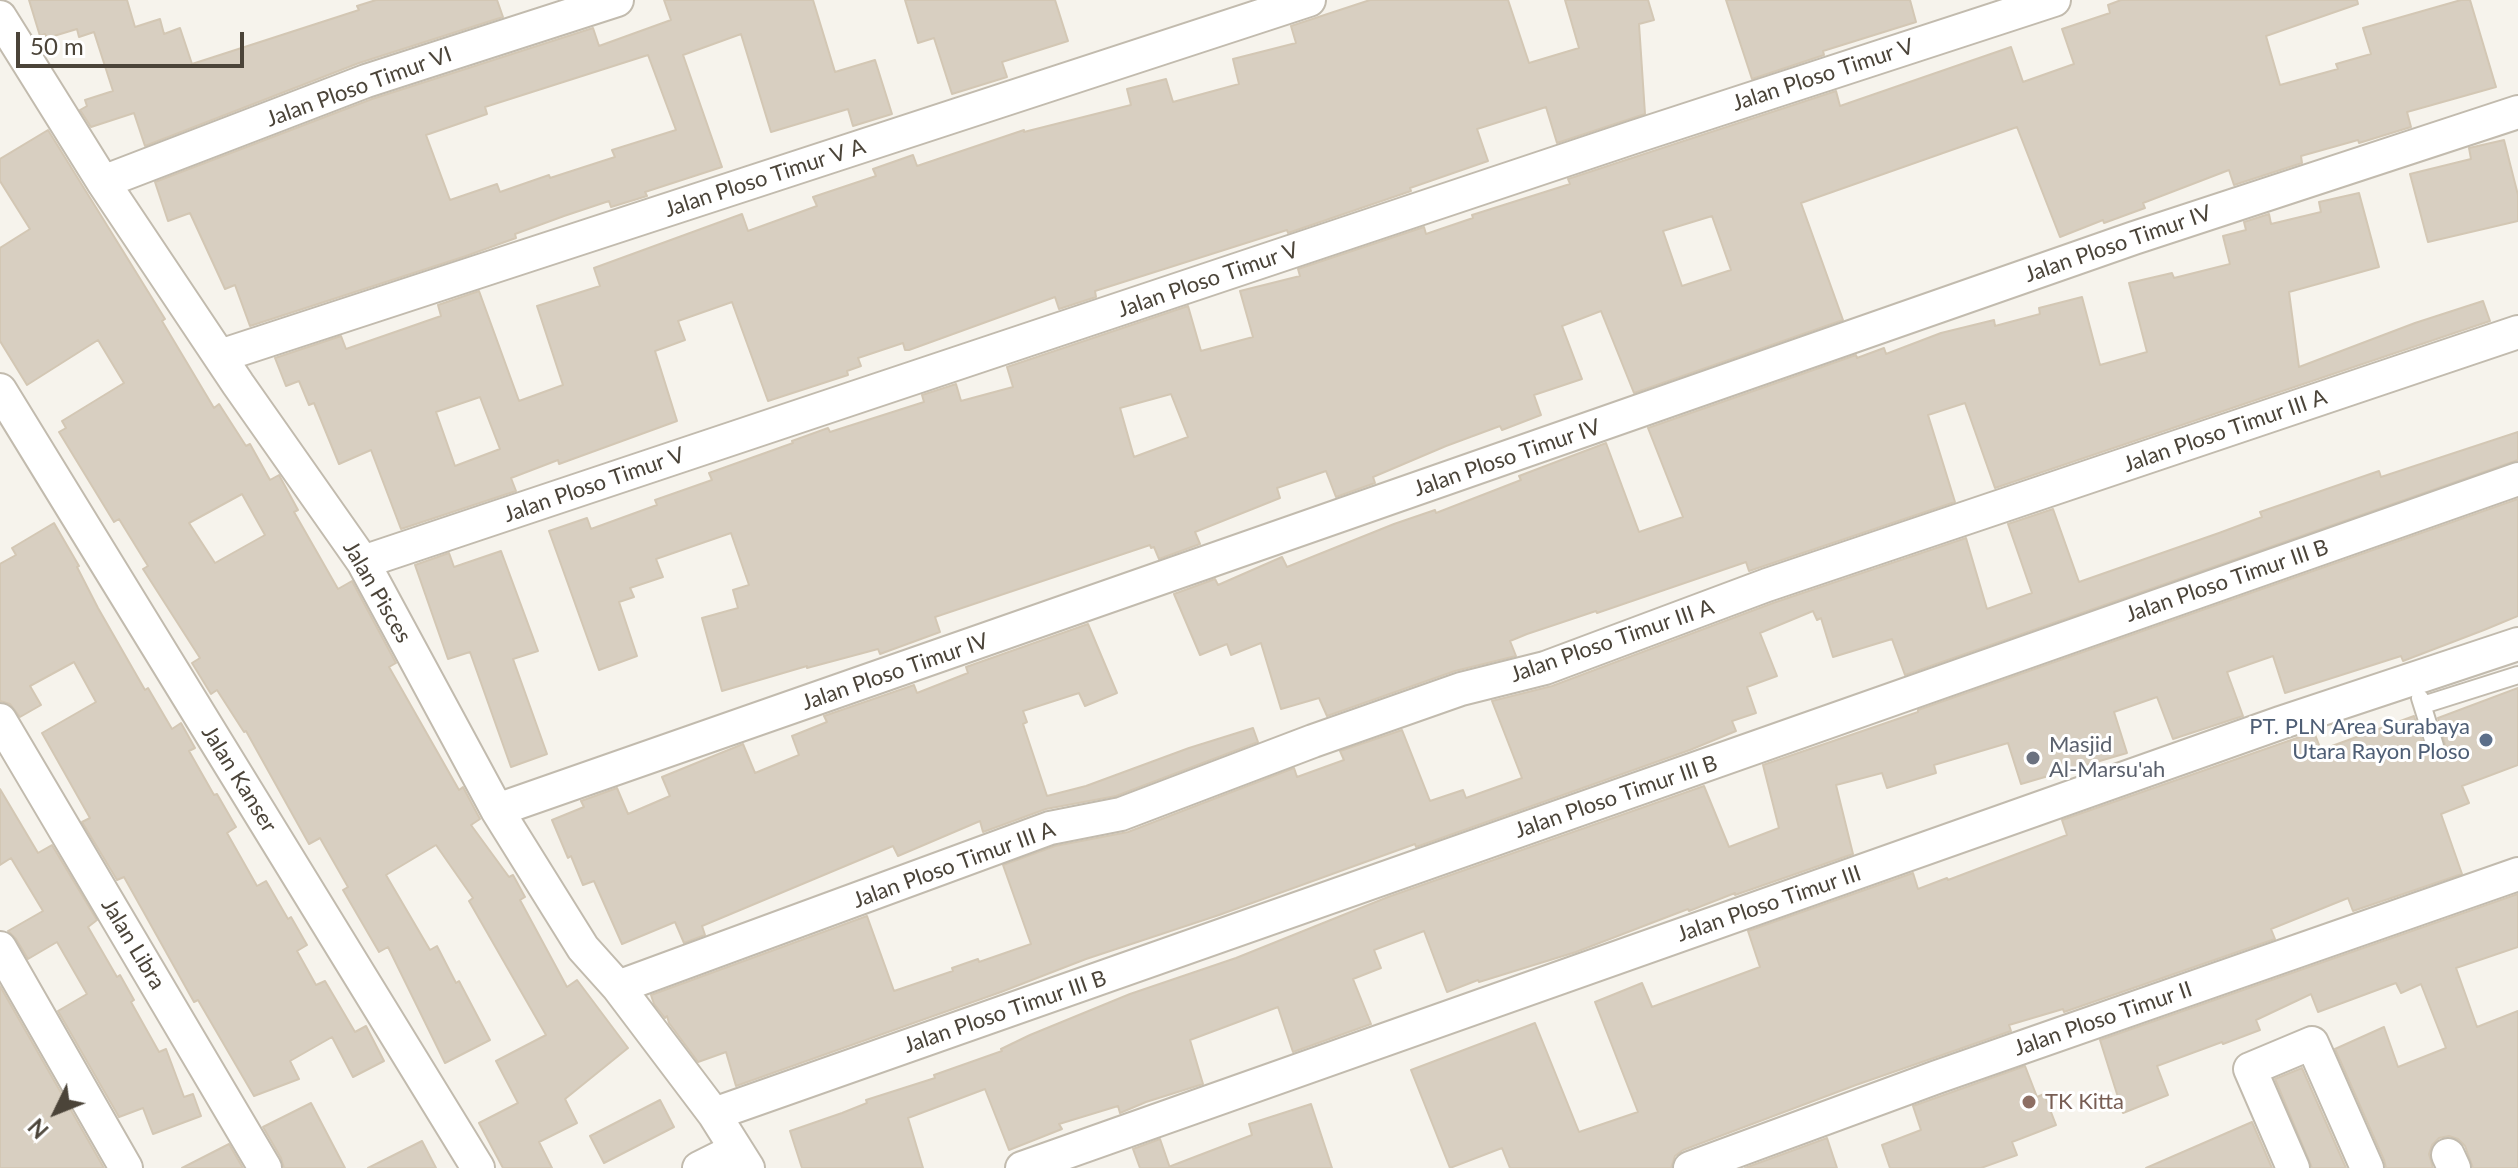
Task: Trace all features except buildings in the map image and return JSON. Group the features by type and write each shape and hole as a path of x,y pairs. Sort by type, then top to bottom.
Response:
{"street":[{"name":"Jalan Ploso Timur VI","path":"103,182 366,81 617,0"},
{"name":"Jalan Ploso Timur V A","path":"220,356 1309,0"},
{"name":"Jalan Ploso Timur V","path":"363,562 1634,137 2054,0"},
{"name":"Jalan Pisces","path":"0,17 103,182 363,562 497,810 583,948 618,987 714,1114 742,1159"},
{"name":"Jalan Ploso Timur IV","path":"497,810 2134,238 2518,112"},
{"name":"Jalan Ploso Timur III A","path":"618,987 1050,828 1121,814 1461,689 1545,668 1767,585 2518,332"},
{"name":"Jalan Kanser","path":"0,390 478,1168"},
{"name":"Jalan Ploso Timur III B","path":"714,1114 2518,479"},
{"name":"Jalan Ploso Timur III","path":"1022,1168 2220,744 2418,692 2518,644"},
{"name":"Jalan Libra","path":"0,720 265,1168"},
{"name":"Jalan Ploso Timur II","path":"1690,1168 1937,1077 2518,874"},
{"path":"0,948 126,1168"},
{"path":"2293,1168 2250,1069 2312,1043 2367,1168"},
{"path":"699,1168 742,1159"}],"lane":[{"path":"2435,746 2418,692 2518,675"}],"place":[{"name":"PT. PLN Area Surabaya Utara Rayon Ploso","path":"2486,740"},
{"name":"Masjid Al-Marsu'ah","path":"2033,758"},
{"name":"TK Kitta","path":"2029,1102"}]}
